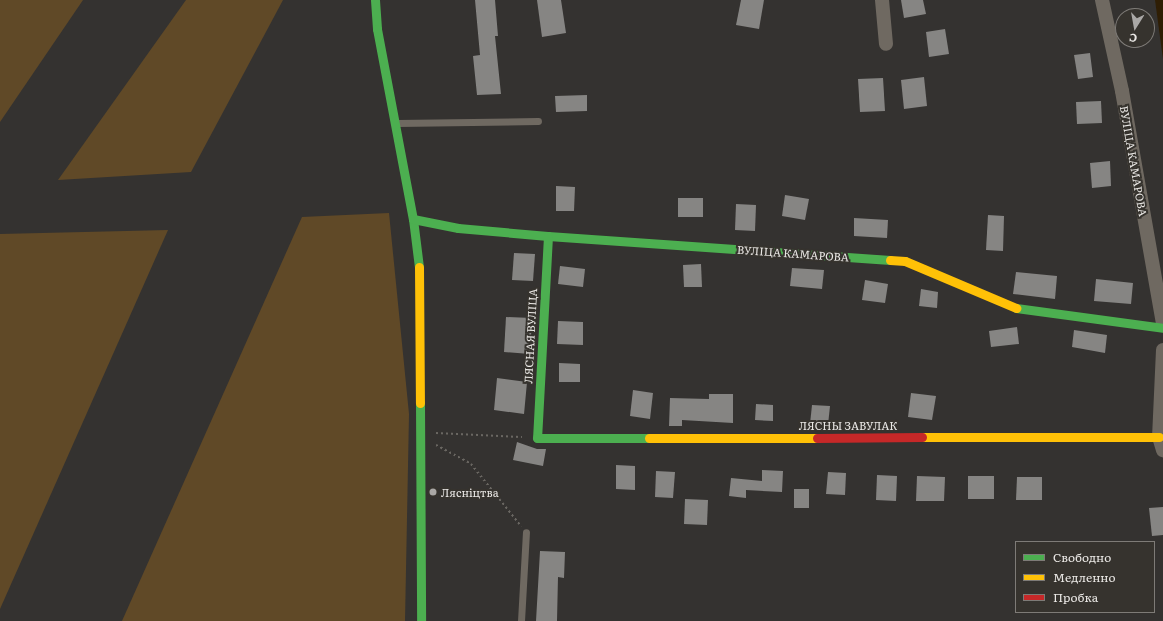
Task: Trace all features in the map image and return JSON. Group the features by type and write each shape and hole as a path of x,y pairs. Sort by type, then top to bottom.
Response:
{"street":[{"path":"375,0 377,29 413,219 420,272 421,621"},
{"path":"882,0 886,44"},
{"name":"ВУЛІЦА КАМАРОВА","path":"1102,0 1122,91 1163,323"},
{"name":"ВУЛІЦА КАМАРОВА","path":"413,219 458,228 548,236 905,261 1013,308 1163,328"},
{"name":"ЛЯСНАЯ ВУЛІЦА","path":"537,438 548,236"},
{"path":"1161,444 1163,350"},
{"name":"ЛЯСНЫ ЗАВУЛАК","path":"537,438 1161,444"}],"lane":[{"path":"395,123 538,121"},
{"path":"521,621 526,532"}],"path":[{"path":"431,433 537,438"},
{"path":"431,442 471,464 526,532"}],"shaded area":[{"path":"0,0 83,0 0,122"},
{"path":"186,0 283,0 191,172 58,180"},
{"path":"1155,0 1163,0 1163,59"},
{"path":"389,213 409,414 405,621 122,621 302,217"},
{"path":"168,230 0,609 0,234"}],"building":[{"path":"475,0 495,0 498,36 495,36 501,94 477,95 473,56 480,55"},
{"path":"537,0 561,0 566,33 542,37"},
{"path":"741,0 764,0 759,29 736,25"},
{"path":"901,0 923,0 926,14 904,18"},
{"path":"945,29 949,54 929,57 926,32"},
{"path":"1090,53 1093,77 1078,79 1074,55"},
{"path":"924,77 927,106 904,109 901,80"},
{"path":"883,78 885,111 860,112 858,79"},
{"path":"587,95 587,111 556,112 555,96"},
{"path":"1101,101 1102,123 1077,124 1076,102"},
{"path":"1110,161 1111,186 1092,188 1090,163"},
{"path":"556,186 575,187 574,211 556,211"},
{"path":"785,195 809,199 805,220 782,216"},
{"path":"678,198 703,198 703,217 678,217"},
{"path":"736,204 756,205 755,231 735,230"},
{"path":"988,215 1004,216 1003,251 986,250"},
{"path":"854,218 888,220 887,238 854,236"},
{"path":"514,253 535,254 533,281 512,280"},
{"path":"701,264 702,287 684,287 683,265"},
{"path":"560,266 585,269 583,287 558,284"},
{"path":"792,268 824,270 822,289 790,286"},
{"path":"1016,272 1057,276 1055,299 1013,294"},
{"path":"1096,279 1133,283 1131,304 1094,301"},
{"path":"865,280 888,284 885,303 862,300"},
{"path":"921,289 938,292 937,308 919,306"},
{"path":"506,317 532,318 530,354 504,352"},
{"path":"558,321 583,322 583,345 557,344"},
{"path":"1017,327 1019,344 991,347 989,331"},
{"path":"1074,330 1107,335 1105,353 1072,347"},
{"path":"559,363 580,364 580,382 559,382"},
{"path":"497,378 527,382 524,414 494,410"},
{"path":"633,390 653,393 650,419 630,416"},
{"path":"911,393 936,396 932,420 908,417"},
{"path":"709,394 733,394 733,423 682,420 682,426 669,426 670,398 709,399"},
{"path":"756,404 773,405 773,421 755,420"},
{"path":"812,405 830,406 828,425 810,424"},
{"path":"517,442 537,449 546,449 543,466 513,460"},
{"path":"616,465 635,466 635,490 616,489"},
{"path":"762,470 783,471 782,492 746,490 746,498 729,496 731,478 762,481"},
{"path":"656,471 675,472 673,498 655,497"},
{"path":"828,472 846,473 845,495 826,494"},
{"path":"877,475 897,476 896,501 876,500"},
{"path":"917,476 945,477 944,501 916,501"},
{"path":"968,476 994,476 994,499 968,499"},
{"path":"1017,477 1042,477 1042,500 1016,500"},
{"path":"794,489 809,489 809,508 794,508"},
{"path":"685,499 708,500 707,525 684,524"},
{"path":"1163,507 1163,535 1152,536 1149,508"},
{"path":"540,551 565,552 564,578 558,577 557,621 536,621"}],"traffic: fast":[{"path":"375,0 377,29 413,219 419,267"},
{"path":"413,219 458,228 548,236 890,260"},
{"path":"548,236 537,438 649,438"},
{"path":"1016,308 1163,328"},
{"path":"420,403 421,621"}],"traffic: slow":[{"path":"890,260 905,261 1016,308"},
{"path":"419,267 420,403"},
{"path":"922,437 1159,437"},
{"path":"649,438 817,438"}],"traffic: jam":[{"path":"817,438 922,437"}],"place":[{"name":"Лясніцтва","path":"433,492"}]}
